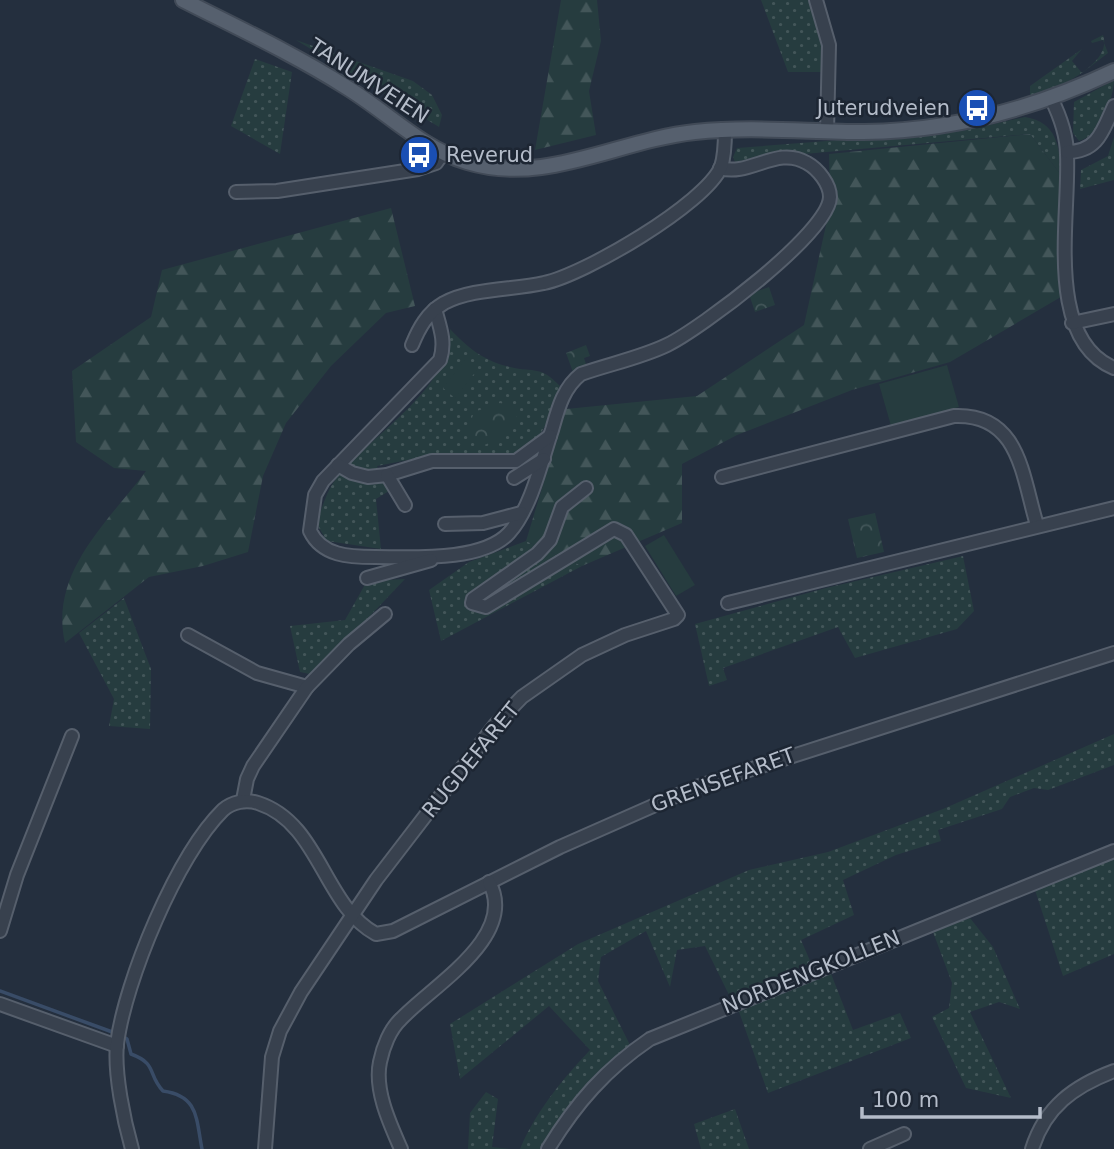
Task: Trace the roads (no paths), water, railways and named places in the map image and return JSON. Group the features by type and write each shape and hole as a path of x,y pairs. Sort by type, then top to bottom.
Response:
{"main road":[{"name":"TANUMVEIEN","path":"183,0 336,80 443,153 486,166 545,168 643,141 725,130 926,128 986,117 1051,98 1114,71"}],"street":[{"path":"816,0 829,46 827,131"},
{"path":"1051,98 1058,113 1068,152 1067,283 1072,323 1086,348 1114,368"},
{"path":"1068,152 1080,152 1099,140 1114,106"},
{"path":"412,345 422,323 447,301 546,283 592,266 642,234 697,194 720,168 725,130"},
{"path":"236,192 277,191 418,169 436,163 443,153"},
{"path":"367,578 495,542 509,533 521,513 544,459 562,399 571,382 581,374 665,346 716,314 791,252 814,227 830,198 827,183 818,172 807,163 790,158 774,158 742,171 720,168"},
{"path":"435,309 442,331 440,360 338,465 315,495 310,515 310,531 323,549 338,554 368,557 441,556"},
{"path":"1072,323 1114,314"},
{"path":"722,477 954,416 976,417 1003,430 1012,445 1037,525"},
{"path":"338,465 368,477 387,475 432,461 516,461 550,436"},
{"path":"514,478 544,459"},
{"path":"387,475 405,505"},
{"name":"RUGDEFARET","path":"352,915 495,725 522,697 550,675 604,643 674,619 678,615 626,536 614,529 485,607 472,603 473,598 537,554 550,540 562,507 586,488"},
{"path":"728,603 1114,508"},
{"path":"445,524 483,523 521,513"},
{"path":"243,800 253,766 307,687 349,644 385,614"},
{"path":"188,635 257,673 307,687"},
{"name":"GRENSEFARET","path":"352,915 376,933 393,931 489,882 696,787 1114,653"},
{"path":"0,931 17,875 72,736"},
{"path":"132,1149 120,1095 117,1046 137,971 166,900 188,858 225,808 243,800 271,809 298,831 352,915 301,992 280,1031 271,1057 265,1149"},
{"name":"NORDENGKOLLEN","path":"548,1149 586,1093 622,1058 650,1039 1114,851"},
{"path":"401,1149 380,1088 379,1063 387,1040 399,1020 448,980 480,942 494,918 498,901 489,882"},
{"path":"0,1004 117,1046"},
{"path":"1032,1149 1043,1122 1060,1100 1090,1080 1114,1071"},
{"path":"870,1149 904,1134"}],"waterway":[{"path":"0,991 115,1033"},
{"path":"122,1036 127,1039 131,1054 149,1066 163,1091 175,1094 190,1104 197,1119 202,1149"}],"place":[{"name":"Juterudveien","path":"977,108"},
{"name":"Reverud","path":"419,155"}]}
